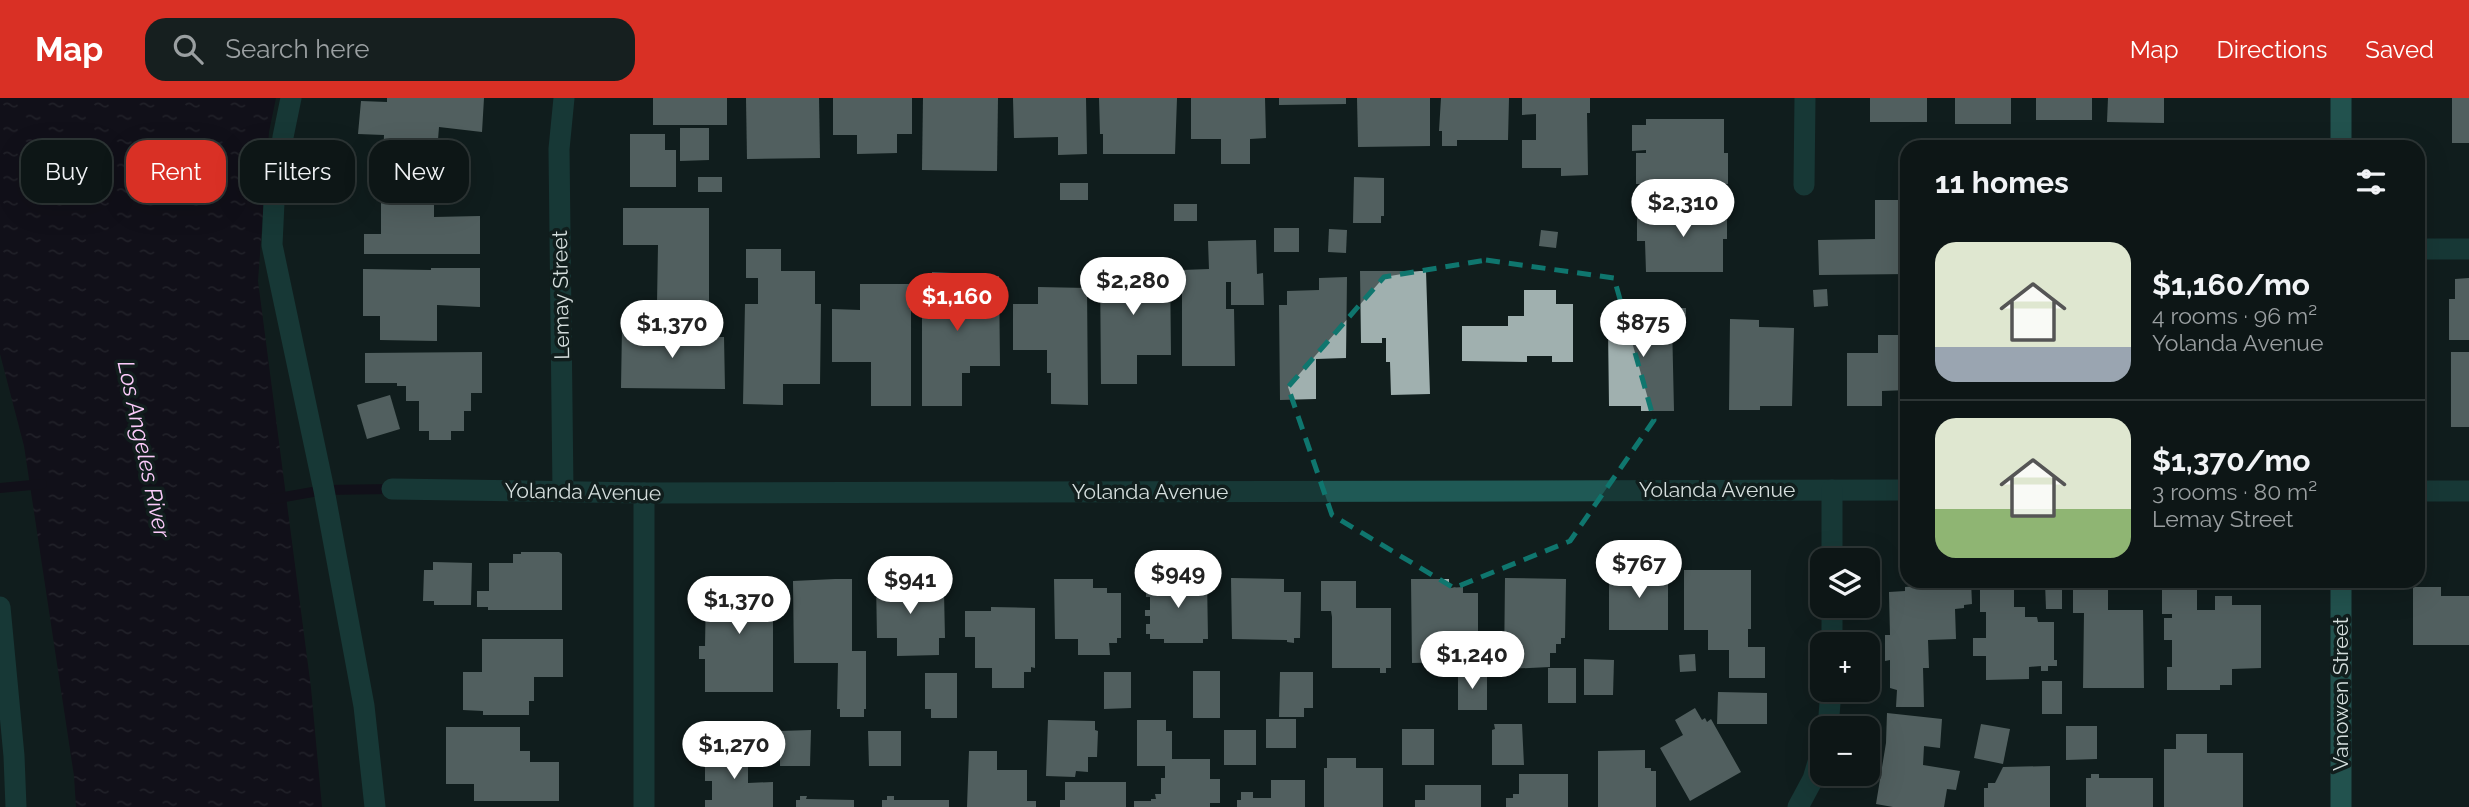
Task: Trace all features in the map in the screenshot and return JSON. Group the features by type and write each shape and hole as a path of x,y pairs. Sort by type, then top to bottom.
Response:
{"main road":[{"path":"2341,98 2341,140"},
{"name":"Vanowen Street","path":"2340,588 2341,807"}],"street":[{"path":"291,98 274,202 272,245 324,490 364,706 374,807"},
{"name":"Lemay Street","path":"563,491 559,149 564,98"},
{"path":"1804,185 1805,98"},
{"path":"2425,249 2469,249"},
{"name":"Yolanda Avenue","path":"392,489 644,493 1900,490"},
{"path":"1832,490 1832,548"},
{"path":"2425,491 2469,491"},
{"path":"644,493 644,807"},
{"path":"0,607 16,807"},
{"path":"1798,807 1810,785"}],"highlighted area":[{"path":"1486,260 1614,278 1654,420 1570,541 1454,588 1332,515 1288,387 1384,277"}],"water":[{"name":"Los Angeles River","path":"0,98 276,98 268,140 240,140 240,203 264,203 258,281 311,688 322,807 76,807 74,776 24,446 0,354"}],"building":[{"path":"387,98 484,98 482,132 439,127 438,140 384,140 384,135 358,134 361,101 387,102"},
{"path":"653,98 727,98 727,125 653,125"},
{"path":"746,98 819,98 820,158 747,159"},
{"path":"833,98 912,98 912,134 897,134 897,153 857,154 857,135 833,135"},
{"path":"923,98 998,98 997,171 922,170"},
{"path":"1013,98 1086,98 1087,154 1058,155 1058,137 1014,138"},
{"path":"1099,98 1177,98 1175,154 1103,154"},
{"path":"1191,98 1265,98 1266,138 1250,139 1250,164 1221,164 1221,139 1191,139"},
{"path":"1279,98 1346,98 1346,104 1279,105"},
{"path":"1357,98 1430,98 1430,146 1358,147"},
{"path":"1441,98 1509,98 1508,140 1457,140 1457,146 1442,146 1442,131 1439,131"},
{"path":"1522,98 1590,98 1590,113 1587,113 1588,175 1561,176 1561,168 1522,168 1522,140 1536,140 1536,114 1522,115"},
{"path":"1870,98 1927,98 1927,122 1870,122"},
{"path":"1955,98 2011,98 2011,124 1955,124"},
{"path":"2036,98 2092,98 2092,120 2036,120"},
{"path":"2108,98 2164,98 2164,123 2107,122"},
{"path":"2452,98 2469,98 2469,143 2452,143"},
{"path":"1646,119 1724,119 1728,184 1636,184 1636,153 1646,153 1646,150 1632,151 1632,125 1646,125"},
{"path":"680,128 709,128 709,160 680,161"},
{"path":"630,134 665,134 665,150 676,150 676,187 630,187"},
{"path":"698,177 722,177 722,192 698,192"},
{"path":"1354,177 1384,178 1384,216 1381,216 1381,223 1353,223"},
{"path":"1060,183 1088,183 1088,200 1060,200"},
{"path":"1875,200 1900,200 1900,274 1819,275 1818,240 1875,239"},
{"path":"381,203 434,203 434,217 480,216 480,254 364,254 364,234 381,234"},
{"path":"1174,204 1197,204 1197,221 1174,221"},
{"path":"623,208 709,208 709,304 657,304 658,245 623,245"},
{"path":"1727,208 1723,272 1646,272 1645,241 1637,241 1637,209"},
{"path":"1274,228 1299,228 1299,252 1274,252"},
{"path":"1329,229 1347,230 1346,253 1328,252"},
{"path":"1541,230 1558,232 1556,248 1539,246"},
{"path":"1256,240 1257,274 1263,273 1264,305 1231,305 1231,282 1226,282 1226,309 1234,309 1235,366 1182,366 1182,270 1209,269 1208,241"},
{"path":"746,249 781,249 781,271 815,271 815,304 821,304 820,384 783,384 783,405 743,404 745,304 758,304 758,278 746,278"},
{"path":"1100,263 1170,263 1171,355 1137,355 1137,384 1101,384"},
{"path":"480,268 480,307 437,305 437,341 380,340 380,316 363,316 363,269"},
{"path":"1360,271 1426,271 1430,394 1391,395 1386,338 1382,338 1382,343 1361,343"},
{"path":"932,272 952,273 952,278 999,276 1000,366 970,366 970,373 962,373 962,406 922,406 922,278 932,278"},
{"path":"1347,277 1346,358 1316,359 1316,399 1280,400 1279,305 1287,305 1287,291 1319,290 1319,278"},
{"path":"2469,278 2469,340 2449,340 2449,299 2455,299 2455,279"},
{"path":"860,284 909,284 911,406 871,406 871,362 832,362 832,309 860,310"},
{"path":"1038,287 1087,288 1088,405 1051,404 1051,373 1047,373 1047,350 1013,350 1013,304 1038,304"},
{"path":"1827,289 1828,306 1814,307 1813,290"},
{"path":"1524,290 1556,290 1556,304 1573,304 1573,362 1552,362 1552,356 1527,356 1527,362 1462,361 1462,326 1508,326 1508,316 1524,316"},
{"path":"1623,308 1686,308 1686,322 1672,322 1674,411 1641,411 1641,406 1609,406 1608,328 1624,327"},
{"path":"1730,319 1759,320 1759,327 1794,328 1792,406 1729,410"},
{"path":"622,328 698,329 698,337 724,337 725,389 621,388"},
{"path":"1878,335 1900,335 1900,390 1882,391 1882,406 1847,406 1847,353 1878,353"},
{"path":"482,352 482,393 471,393 471,411 464,411 464,431 451,431 451,440 429,440 429,431 419,431 419,401 406,401 406,386 397,386 397,383 365,383 365,353"},
{"path":"2451,352 2469,352 2469,427 2451,427"},
{"path":"390,395 400,429 367,439 357,405"},
{"path":"513,554 562,554 562,610 488,610 488,607 477,607 477,591 489,591 489,563 513,563"},
{"path":"433,562 472,563 471,605 434,605 434,601 423,601 424,570 433,570"},
{"path":"1623,568 1668,571 1668,630 1609,630 1609,572 1623,572"},
{"path":"1684,570 1751,570 1751,629 1748,629 1748,647 1765,647 1765,678 1729,678 1729,650 1708,650 1708,630 1684,630"},
{"path":"1231,578 1284,579 1284,592 1301,592 1300,638 1294,638 1294,643 1287,640 1232,639"},
{"path":"1505,578 1566,579 1565,638 1561,638 1561,644 1556,644 1556,653 1550,653 1550,667 1504,669"},
{"path":"773,579 773,692 705,692 705,659 699,659 699,646 705,646 706,589 716,580"},
{"path":"852,579 852,651 866,651 864,717 840,717 840,709 837,709 838,663 794,663 793,581"},
{"path":"928,579 928,594 944,593 945,638 939,638 939,655 897,656 897,638 877,638 876,580"},
{"path":"1054,579 1093,579 1093,588 1107,588 1107,593 1121,593 1121,638 1117,638 1117,643 1109,643 1110,655 1078,655 1078,639 1055,639"},
{"path":"1150,579 1207,579 1208,639 1203,639 1203,643 1164,643 1164,639 1150,639 1150,634 1146,634 1146,624 1150,624 1150,616 1145,616 1145,610 1150,610 1150,597 1146,597 1146,587 1150,587"},
{"path":"1411,579 1449,579 1449,588 1463,587 1463,593 1478,593 1478,637 1473,637 1473,642 1454,642 1453,662 1412,663"},
{"path":"1321,581 1356,581 1356,608 1391,608 1391,668 1386,668 1386,673 1380,673 1380,668 1332,668 1332,617 1331,611 1321,611"},
{"path":"2441,587 2441,596 2469,596 2469,645 2413,645 2413,588"},
{"path":"1905,588 1971,588 1972,604 1955,609 1956,639 1928,640 1929,668 1923,668 1924,707 1896,707 1897,690 1890,688 1890,660 1885,661 1885,635 1890,635 1889,592 1905,591"},
{"path":"1980,588 2014,588 2014,607 2025,607 2025,617 2037,617 2038,622 2054,622 2054,660 2057,660 2057,666 2048,666 2048,671 2041,671 2041,666 2029,667 2029,679 1986,680 1986,656 1973,656 1973,638 1986,638 1986,612 1980,612"},
{"path":"2045,588 2062,588 2062,609 2046,609"},
{"path":"2073,588 2108,588 2108,610 2143,610 2144,688 2083,688 2084,613 2073,613"},
{"path":"2162,588 2197,588 2197,610 2215,610 2215,596 2232,596 2232,605 2261,605 2261,668 2232,669 2232,685 2220,685 2220,690 2167,690 2167,667 2172,667 2172,640 2164,640 2164,618 2172,618 2172,614 2162,614"},
{"path":"991,607 1035,608 1035,668 1031,667 1031,672 1024,672 1024,688 992,688 992,668 975,668 975,637 965,637 965,611 991,611"},
{"path":"482,639 563,639 563,677 534,677 534,701 529,701 529,715 483,715 483,711 463,710 463,672 482,672"},
{"path":"1695,654 1696,671 1680,672 1679,655"},
{"path":"1584,659 1614,660 1613,695 1584,695"},
{"path":"1548,668 1576,668 1576,703 1548,703"},
{"path":"1193,671 1220,671 1220,718 1193,718"},
{"path":"1104,672 1131,672 1131,708 1104,709"},
{"path":"1280,672 1313,672 1313,708 1304,708 1304,717 1279,717"},
{"path":"1458,672 1487,672 1487,710 1458,710"},
{"path":"925,673 957,673 957,718 931,718 931,709 925,709"},
{"path":"2042,681 2062,681 2062,714 2042,714"},
{"path":"1718,692 1767,693 1767,724 1717,724"},
{"path":"1695,708 1702,720 1705,718 1707,722 1711,719 1741,772 1690,801 1660,748 1683,735 1675,720"},
{"path":"1887,713 1942,719 1940,748 1924,746 1923,765 1960,771 1956,790 1947,789 1944,807 1893,807 1876,804 1886,743"},
{"path":"1266,719 1296,719 1296,748 1266,748"},
{"path":"1048,720 1095,721 1095,730 1098,731 1097,757 1088,757 1088,772 1076,771 1075,777 1046,776"},
{"path":"1137,720 1166,720 1166,731 1172,731 1172,759 1210,759 1210,779 1220,779 1220,803 1210,803 1210,807 1134,807 1134,801 1156,799 1155,794 1161,794 1161,778 1165,778 1165,766 1137,766"},
{"path":"1494,724 1522,724 1524,765 1492,765"},
{"path":"1981,724 2010,729 2003,764 1974,758"},
{"path":"2066,726 2097,726 2097,759 2066,760"},
{"path":"446,727 520,727 520,751 530,751 530,762 559,762 559,801 474,801 474,784 446,784"},
{"path":"1402,729 1434,729 1434,765 1402,765"},
{"path":"811,730 810,766 780,766 780,731"},
{"path":"1224,730 1256,730 1256,765 1224,765"},
{"path":"868,731 901,731 901,766 869,766"},
{"path":"2176,734 2207,734 2207,753 2243,753 2243,807 2164,807 2164,749 2176,749"},
{"path":"741,746 741,765 748,765 748,783 773,782 773,807 705,807 705,800 712,800 712,781 705,781 705,747"},
{"path":"1645,750 1645,768 1656,771 1656,807 1598,807 1598,751"},
{"path":"969,751 997,751 997,770 1027,770 1027,801 1036,801 1036,807 967,807"},
{"path":"1327,758 1356,758 1356,768 1383,768 1383,807 1324,807 1324,768 1327,768"},
{"path":"2050,766 2050,807 1984,807 1984,788 1988,788 1988,783 1995,783 2003,767"},
{"path":"1519,774 1568,774 1568,807 1506,807 1506,798 1519,794"},
{"path":"2091,774 2099,774 2099,778 2153,778 2153,807 2086,807 2086,778 2091,778"},
{"path":"1271,780 1305,780 1305,807 1237,807 1241,792 1253,792 1253,798 1271,798"},
{"path":"1065,782 1126,782 1126,807 1060,807 1060,800 1065,800"},
{"path":"1425,785 1481,785 1481,807 1415,807 1415,800 1425,800"},
{"path":"800,796 807,796 806,799 854,800 854,807 796,807 796,800 800,800"},
{"path":"887,796 894,796 894,800 949,800 949,807 882,807 882,800 887,800"}],"waterway":[{"path":"0,488 42,484"},
{"path":"273,499 324,490 392,489"}]}
